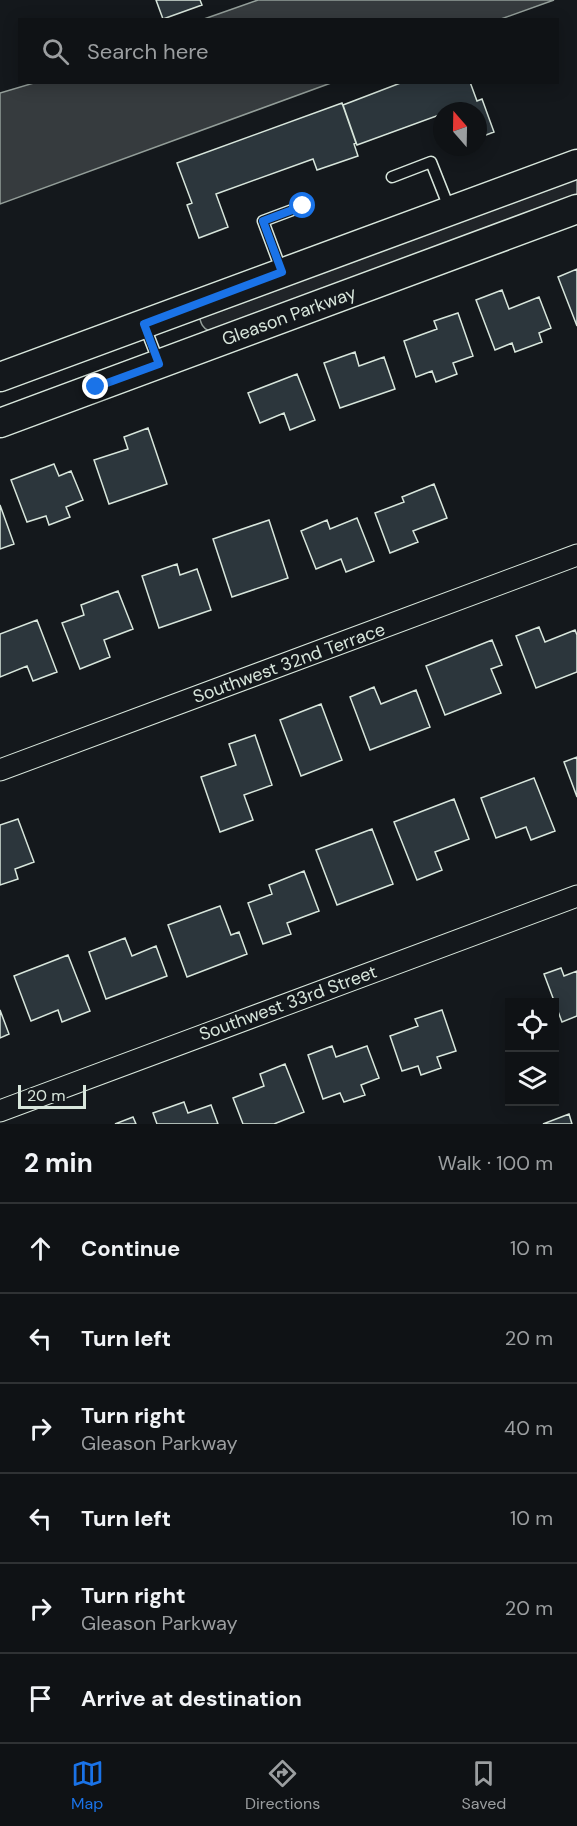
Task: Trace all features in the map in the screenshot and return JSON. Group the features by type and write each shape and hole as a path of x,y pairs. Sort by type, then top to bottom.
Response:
{"main road":[{"path":"0,377 577,164"},
{"name":"Gleason Parkway","path":"0,423 577,209"}],"street":[{"name":"Southwest 32nd Terrace","path":"0,770 577,555"},
{"name":"Southwest 33rd Street","path":"0,1111 577,896"}],"lane":[{"path":"392,177 431,162 450,211"},
{"path":"282,272 263,221 303,206"},
{"path":"144,324 159,364"}],"shaded area":[{"path":"258,0 554,0 504,18 207,18"},
{"path":"31,84 328,84 0,204 0,93"},
{"path":"577,173 577,195 209,331 201,323 199,316"}],"building":[{"path":"156,0 200,0 202,5 163,18"},
{"path":"398,84 471,84 477,101 482,99 483,102 433,102 433,117 357,145 343,105"},
{"path":"342,103 356,143 354,144 358,156 317,170 313,159 216,194 228,227 199,238 187,205 192,203 177,163"},
{"path":"487,113 494,132 487,135"},
{"path":"577,269 577,326 558,277"},
{"path":"502,290 509,309 539,297 551,328 539,333 542,342 515,352 512,343 495,350 476,300"},
{"path":"458,313 473,356 453,363 457,374 436,382 432,371 416,377 404,341 437,329 434,321"},
{"path":"355,352 359,366 384,357 395,389 340,408 324,363"},
{"path":"297,374 315,420 290,430 284,413 260,423 248,393"},
{"path":"148,428 167,484 109,504 94,460 128,449 124,437"},
{"path":"54,464 59,476 71,471 83,500 66,507 70,517 49,525 46,516 27,522 11,480"},
{"path":"434,484 447,518 413,531 418,542 390,553 375,513 404,502 402,497"},
{"path":"0,505 14,544 0,549"},
{"path":"357,518 374,561 346,572 341,559 316,569 301,531 327,520 330,529"},
{"path":"269,520 288,578 232,597 213,539"},
{"path":"177,564 180,575 197,569 211,610 159,628 142,576"},
{"path":"118,591 133,629 104,640 110,657 80,669 62,623 84,615 81,605"},
{"path":"37,620 57,672 33,681 27,666 0,677 0,634"},
{"path":"539,627 545,642 575,630 577,672 536,688 516,636"},
{"path":"492,640 502,665 491,669 501,693 445,715 426,666"},
{"path":"374,687 381,704 416,690 430,727 370,750 350,697"},
{"path":"321,704 342,760 301,776 280,720"},
{"path":"255,735 272,785 244,795 253,820 220,832 201,777 236,765 229,744"},
{"path":"577,757 577,797 564,762"},
{"path":"534,778 555,831 531,840 526,827 496,838 481,798"},
{"path":"454,799 469,839 435,852 442,870 417,880 394,822"},
{"path":"18,819 34,862 15,869 18,879 0,885 0,825"},
{"path":"372,829 393,884 337,905 316,850"},
{"path":"304,871 319,911 287,923 291,934 263,944 248,903 272,894 269,885"},
{"path":"220,906 231,935 239,932 247,954 187,977 168,925"},
{"path":"125,938 132,956 156,946 167,976 106,999 89,952"},
{"path":"68,955 90,1011 62,1022 58,1010 31,1021 14,976"},
{"path":"561,968 564,976 577,971 577,1016 562,1022 559,1014 559,998 553,998 544,974"},
{"path":"0,1010 9,1034 0,1038"},
{"path":"442,1010 456,1051 437,1057 441,1068 421,1075 418,1066 402,1071 390,1036 418,1026 415,1019"},
{"path":"332,1046 336,1057 367,1046 379,1078 361,1085 365,1095 344,1102 340,1093 323,1099 308,1055"},
{"path":"285,1064 304,1112 274,1124 243,1124 233,1098 264,1086 260,1074"},
{"path":"184,1102 188,1113 211,1105 218,1124 157,1124 153,1113"},
{"path":"569,1114 572,1124 543,1124"},
{"path":"133,1117 136,1124 115,1124"}],"route":[{"path":"96,387 159,364 144,324 282,272 263,221 303,206"}]}
